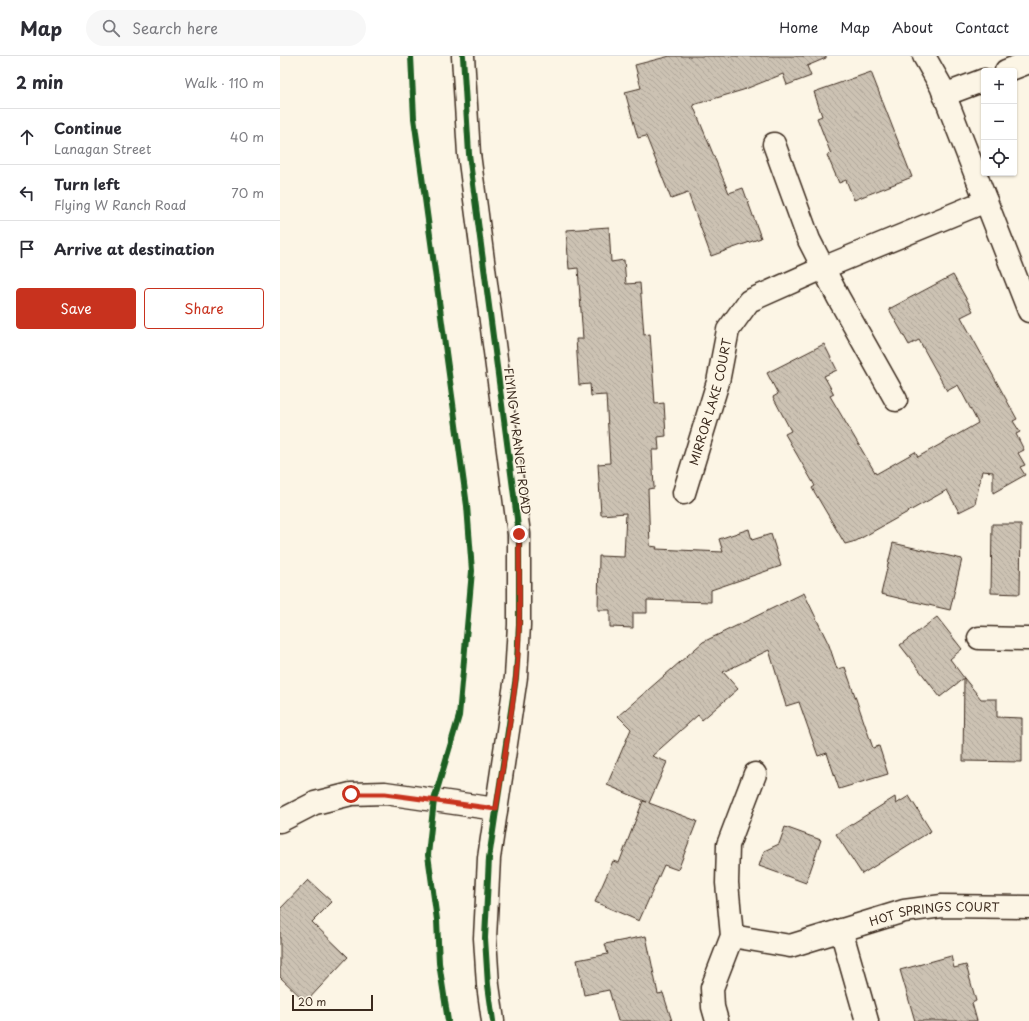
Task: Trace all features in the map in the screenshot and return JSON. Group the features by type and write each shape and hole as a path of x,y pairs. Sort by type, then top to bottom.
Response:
{"street":[{"name":"FLYING W RANCH ROAD","path":"463,56 469,154 519,534 519,625 516,677 489,858 485,938 488,985 493,1021"},
{"path":"924,56 941,86 1029,311"},
{"path":"1014,68 1029,62"},
{"path":"944,95 981,81"},
{"path":"774,144 809,240 896,400"},
{"name":"MIRROR LAKE COURT","path":"684,492 718,382 728,330 749,301 823,268 986,201"},
{"path":"979,638 1029,639"},
{"path":"717,1021 713,1007 712,988 732,936 727,883 728,845 755,774"},
{"path":"280,821 315,803 351,794 385,794 496,809"},
{"name":"HOT SPRINGS COURT","path":"732,936 790,946 904,911 942,906 1029,907"},
{"path":"841,930 867,1021"}],"building":[{"path":"670,56 826,56 826,58 807,66 811,76 787,85 783,74 743,90 693,105 729,193 743,188 761,238 711,256 688,193 671,199 646,136 638,138 625,92 641,88 635,65"},
{"path":"871,72 912,177 854,200 846,180 839,183 827,155 831,154 817,118 822,116 814,92"},
{"path":"609,227 611,262 624,260 626,284 640,283 644,335 650,334 655,404 664,403 666,436 658,437 659,450 652,450 654,488 648,489 650,546 657,547 656,549 723,552 719,539 749,529 752,540 771,534 781,566 711,590 711,602 647,600 647,613 633,613 633,628 610,627 610,610 598,610 599,556 624,557 626,513 601,515 598,464 610,463 606,395 591,396 590,384 579,385 576,339 583,339 578,268 569,269 566,230"},
{"path":"953,275 973,311 961,317 1017,419 1013,421 1020,432 1016,434 1024,450 1018,453 1025,465 1020,467 1025,475 993,493 993,472 982,471 975,504 959,512 947,490 856,541 845,544 812,488 815,486 785,434 791,431 773,397 778,394 767,373 824,344 837,370 824,376 834,394 830,396 876,474 915,452 918,457 978,423 958,385 947,391 919,340 909,345 889,309"},
{"path":"992,524 1021,524 1020,594 991,593"},
{"path":"893,543 962,559 950,610 881,594"},
{"path":"804,593 829,645 837,669 845,667 873,748 879,746 888,774 839,789 827,753 818,756 799,702 786,706 769,650 723,672 738,689 702,720 698,715 652,756 667,762 649,803 697,821 678,870 664,865 639,921 595,902 613,861 619,863 643,801 647,802 607,785 631,729 618,716 703,642"},
{"path":"937,617 962,649 950,659 964,678 940,697 900,645"},
{"path":"964,678 981,699 997,699 997,717 1022,718 1022,762 963,761"},
{"path":"909,796 931,831 862,874 836,834 895,797 896,804"},
{"path":"785,827 821,840 806,883 759,866 764,851 779,844"},
{"path":"308,880 332,902 312,922 348,957 306,1002 280,977 280,909"},
{"path":"646,936 658,994 663,993 672,1021 618,1021 609,990 584,995 577,960 608,954 605,944"},
{"path":"951,956 954,968 966,965 976,1001 972,1003 977,1021 915,1021 900,970"}],"cycle path":[{"path":"411,56 414,118 467,506 472,571 459,716 434,800 428,855 437,920 439,963 448,1021"},
{"path":"463,56 469,154 519,534 519,625 516,677 489,858 485,938 488,985 493,1021"}],"route":[{"path":"351,794 385,794 496,809 516,677 519,625 519,534"}]}
